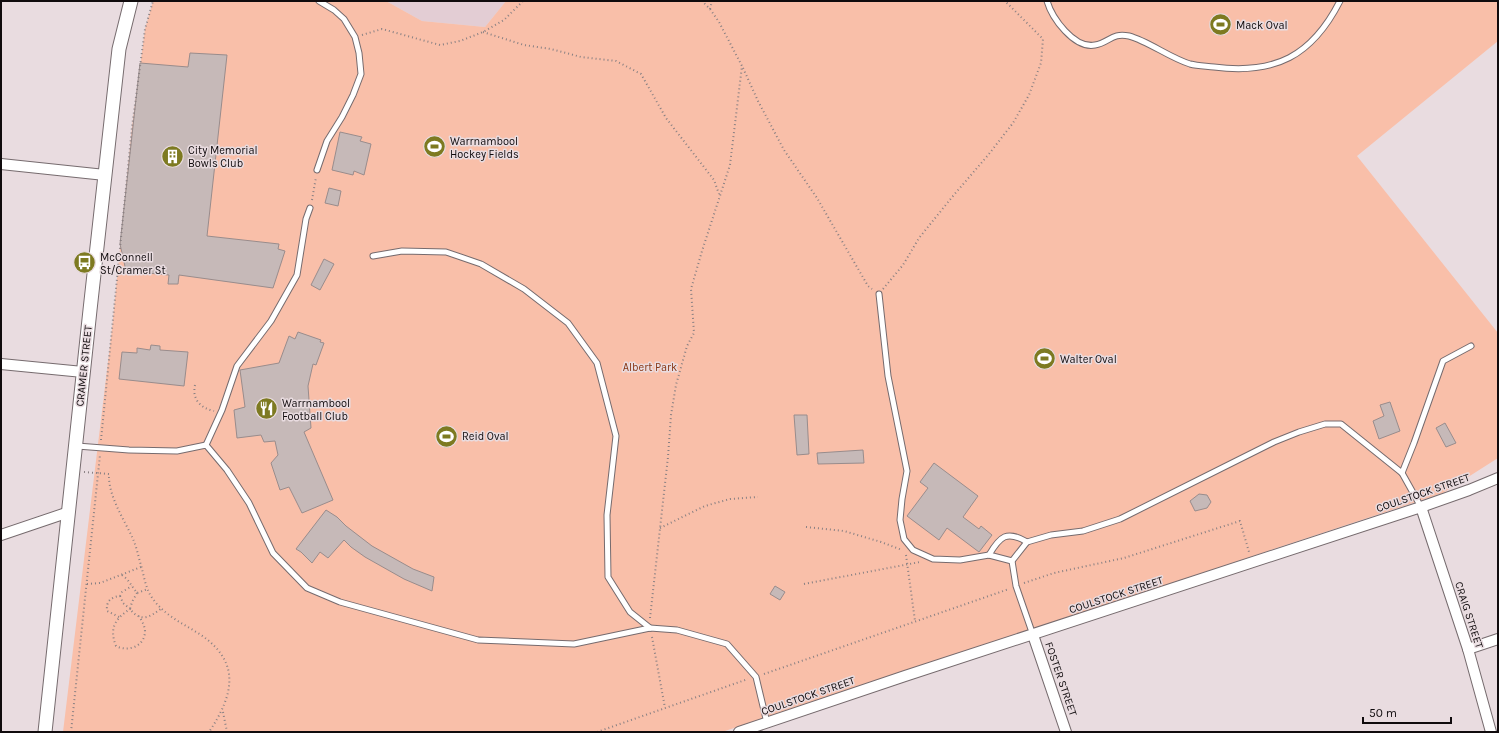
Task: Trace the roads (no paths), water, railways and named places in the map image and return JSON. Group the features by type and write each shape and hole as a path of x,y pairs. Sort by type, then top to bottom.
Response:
{"street":[{"name":"CRAMER STREET","path":"45,732 105,175 120,49 131,1"},
{"path":"1,164 105,175"},
{"path":"1,364 83,372"},
{"name":"COULSTOCK STREET","path":"740,732 1421,507 1498,478"},
{"name":"CRAIG STREET","path":"1421,507 1468,649 1491,732"},
{"path":"1,535 69,512"},
{"name":"FOSTER STREET","path":"1033,635 1066,732"},
{"path":"1468,649 1498,639"}],"lane":[{"path":"317,170 327,141 354,95 361,74 359,53 354,37 344,20 334,10 319,1"},
{"path":"1047,1 1049,8 1059,24 1071,37 1084,45 1095,45 1119,34 1131,37 1190,64 1229,69 1256,68 1279,63 1299,54 1321,33 1340,1"},
{"path":"206,445 221,412 238,366 271,321 297,275 306,219 310,208"},
{"path":"373,256 402,251 446,252 481,264 524,289 568,323 597,363 616,436 607,515 608,577 630,612 650,628"},
{"path":"879,294 888,376 907,471 900,520 904,539 913,550 933,559 960,560 989,555 1012,561"},
{"path":"1402,473 1443,361 1471,346"},
{"path":"1033,635 1016,586 1012,561 1027,542 1051,535 1083,531 1120,519 1274,442 1299,432 1325,424 1341,424 1402,473 1421,507"},
{"path":"206,445 228,470 250,502 273,553 307,588 340,602 478,640 574,644 650,628 677,630 727,644 756,677 767,723"},
{"path":"76,446 129,450 177,451 206,445"},
{"path":"989,555 1001,538 1009,535 1018,537 1027,542"}],"place":[{"name":"Mack Oval","path":"1220,25"},
{"name":"Warrnambool Hockey Fields","path":"435,147"},
{"name":"City Memorial Bowls Club","path":"173,156"},
{"name":"McConnell St/Cramer St","path":"84,263"},
{"name":"Walter Oval","path":"1044,359"},
{"name":"Warrnambool Football Club","path":"266,409"},
{"name":"Reid Oval","path":"446,436"}],"park label":[{"name":"Albert Park","path":"650,367"}]}
